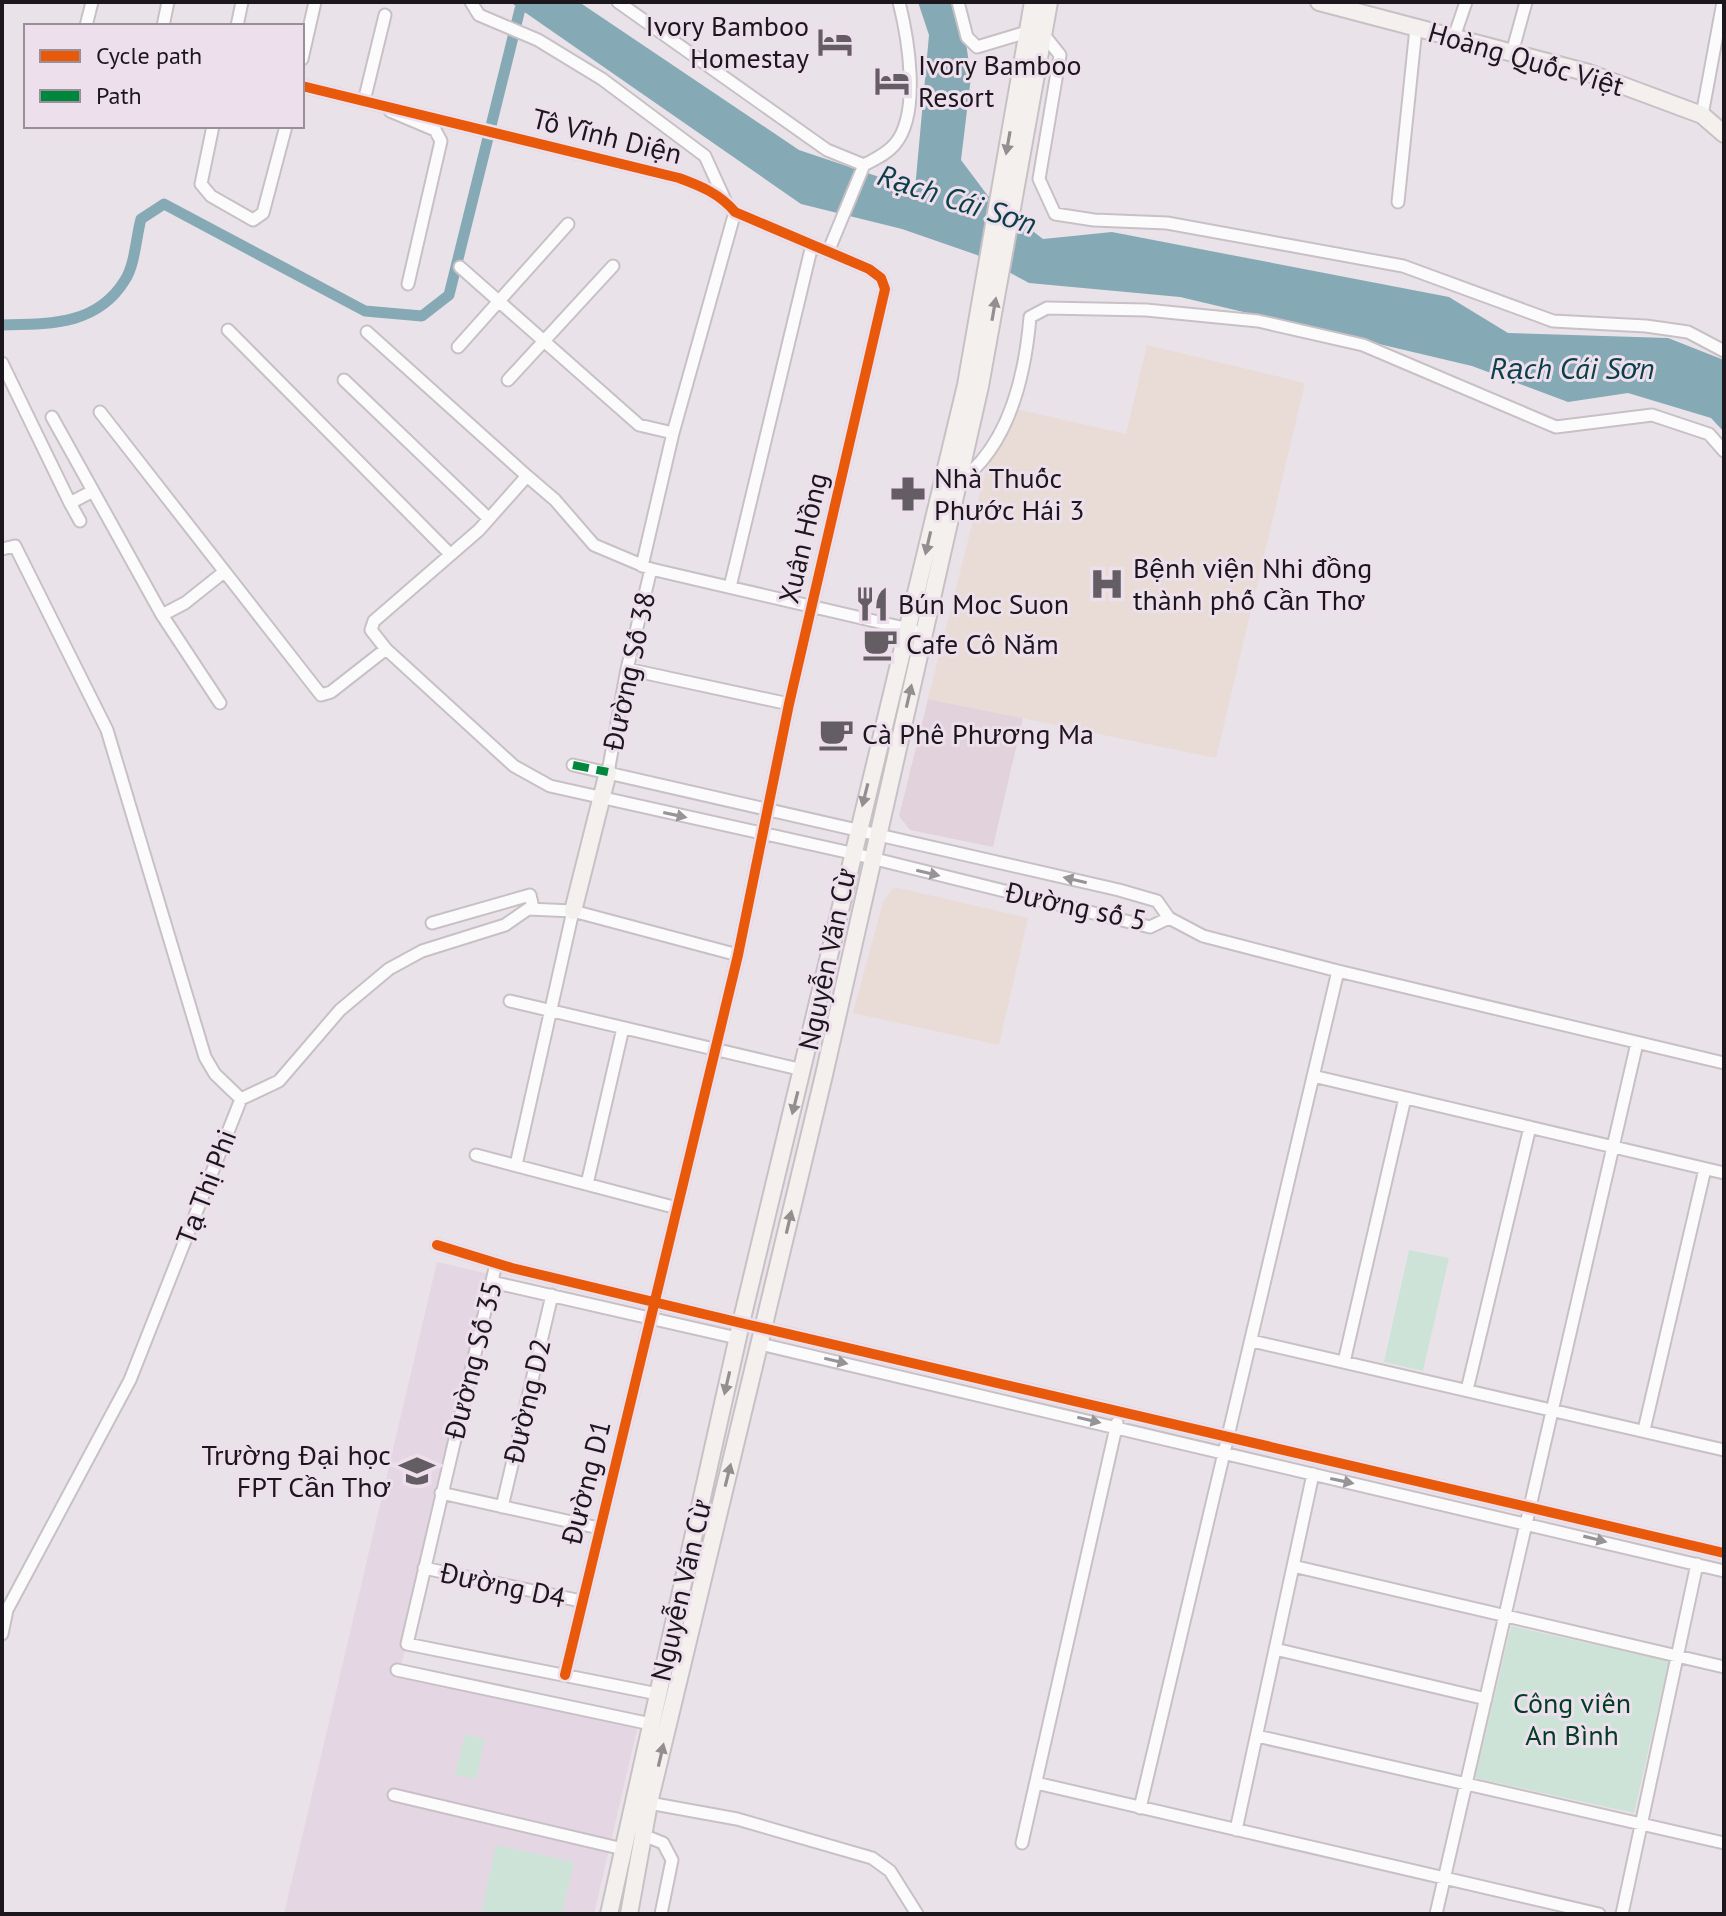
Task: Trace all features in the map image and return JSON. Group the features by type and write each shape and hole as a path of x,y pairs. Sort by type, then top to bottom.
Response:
{"main road":[{"name":"Nguyễn Văn Cừ","path":"1033,2 1036,34"},
{"name":"Nguyễn Văn Cừ","path":"629,1914 666,1696 739,1331 803,1070 857,828 957,484 1036,34 1049,2"},
{"name":"Hoàng Quốc Việt","path":"1319,2 1350,6 1416,28 1589,73 1702,115 1724,134"},
{"name":"Nguyễn Văn Cừ","path":"609,1914 651,1724 666,1696 762,1336 878,835 915,631 973,386"},
{"path":"573,911 608,772"},
{"path":"803,1070 824,1075"},
{"path":"739,1331 762,1336"}],"street":[{"path":"86,24 92,2"},
{"path":"163,24 168,2"},
{"path":"237,24 242,2"},
{"path":"304,50 315,2"},
{"path":"471,2 479,15 535,39 602,79 705,156 725,200"},
{"path":"618,2 827,150 862,171"},
{"path":"828,252 862,171 897,142 909,115 906,37 899,2"},
{"path":"958,2 967,37 977,47 1036,34 1060,55 1039,179 1055,214 1094,220 1167,223 1403,266 1553,321 1646,326 1688,332 1724,351"},
{"path":"1454,37 1466,2"},
{"path":"1512,53 1526,2"},
{"path":"1702,115 1723,2"},
{"path":"364,101 385,15"},
{"path":"1398,202 1416,28"},
{"name":"Tô Vĩnh Diện","path":"304,86 679,178 725,200 735,212 869,269 881,278"},
{"path":"388,107 393,115 431,128 441,137 408,284"},
{"path":"213,128 201,184 211,196 253,220 263,213 285,128"},
{"name":"Đường Số 38","path":"608,772 673,433 735,212"},
{"path":"458,347 568,224"},
{"path":"730,587 812,245"},
{"path":"508,380 613,266"},
{"path":"460,267 639,425 673,433"},
{"name":"Xuân Hồng","path":"715,1050 764,834 789,704 885,289 881,278"},
{"path":"957,484 978,469 1005,421 1024,375 1030,317 1036,311 1146,310 1258,321 1363,345 1556,427 1652,415 1709,434 1724,451"},
{"path":"228,330 449,553"},
{"path":"367,332 555,500 594,545 647,568 915,631"},
{"path":"2,363 80,521"},
{"path":"344,380 487,517"},
{"path":"100,412 321,695 331,692 386,649 371,626 449,553 479,530 487,517 527,476"},
{"path":"52,417 162,615 220,703"},
{"path":"70,503 93,491"},
{"path":"2,549 15,546 107,730 205,1057 215,1074 241,1099"},
{"path":"162,615 185,603 224,572"},
{"name":"Đường số 5","path":"386,649 514,766 550,786 851,853 1150,927 1169,918 1157,901 1144,897 857,828 573,765"},
{"path":"627,669 789,704"},
{"path":"432,923 530,895 533,908 573,911 738,955"},
{"name":"Tạ Thị Phi","path":"2,1634 7,1610 130,1380 241,1099 279,1081 340,1010 389,969 422,951 505,925 533,908"},
{"path":"516,1165 573,911"},
{"path":"1169,918 1203,936 1724,1063"},
{"path":"1140,1808 1338,971"},
{"path":"510,1001 803,1070"},
{"path":"587,1184 623,1028"},
{"path":"1436,1914 1637,1043"},
{"name":"Đường D1","path":"565,1675 715,1050"},
{"path":"1313,1076 1724,1173"},
{"path":"1344,1362 1405,1098"},
{"path":"1467,1390 1530,1127"},
{"path":"476,1155 677,1208"},
{"path":"1644,1430 1705,1169"},
{"path":"437,1245 496,1264 655,1302 739,1331"},
{"name":"Đường Số 35","path":"496,1264 407,1644 565,1675"},
{"path":"492,1282 652,1318 739,1331"},
{"name":"Đường D2","path":"502,1507 552,1295"},
{"path":"762,1336 1230,1436 1724,1553"},
{"path":"762,1336 1116,1427 1527,1521 1724,1571"},
{"path":"1252,1341 1553,1408 1724,1450"},
{"path":"1022,1843 1119,1412"},
{"path":"1236,1830 1313,1474"},
{"path":"441,1493 599,1528"},
{"path":"1622,1914 1697,1564"},
{"path":"1293,1566 1724,1667"},
{"name":"Đường D4","path":"424,1568 581,1601"},
{"path":"1275,1649 1486,1699"},
{"path":"397,1670 651,1724"},
{"path":"565,1675 666,1696"},
{"path":"1257,1736 1641,1824 1723,1839"},
{"path":"1036,1783 1599,1914"},
{"path":"394,1795 623,1849"},
{"path":"649,1803 737,1819 872,1858 890,1871 917,1914"},
{"path":"643,1835 663,1843 672,1860 661,1914"}],"shaded area":[{"name":"Bệnh viện Nhi đồng thành phố Cần Thơ","path":"1147,345 1305,383 1216,758 928,699 986,469 1016,409 1126,434"},
{"path":"928,699 1023,718 993,847 910,830 899,816"},
{"path":"899,888 1028,918 999,1045 853,1013 883,902 892,889"},
{"name":"Trường Đại học FPT Cần Thơ","path":"437,1262 493,1275 401,1666 639,1721 594,1914 284,1914"}],"green space":[{"path":"1409,1250 1449,1258 1423,1371 1384,1362"},
{"name":"Công viên An Bình","path":"1511,1626 1669,1661 1634,1813 1475,1778"},
{"path":"465,1734 485,1739 476,1779 455,1775"},
{"path":"496,1845 574,1862 562,1914 481,1914"}],"water":[{"name":"Rạch Cái Sơn","path":"510,2 579,2 799,150 915,189 929,35 918,2 960,2 971,77 961,160 988,196 1043,239 1112,232 1449,297 1508,333 1668,338 1724,360 1724,432 1711,418 1628,393 1568,402 1472,366 1180,297 1029,283 977,255 902,229 801,204"}],"waterway":[{"path":"2,325 70,319 100,306 114,295 128,274 141,219 164,204 365,311 422,316 449,295 520,9"}],"marked path":[{"path":"573,765 608,772"}],"cycle path":[{"path":"304,86 679,178 710,191 735,212 869,269 881,278 885,289 789,704 738,955 565,1675"},
{"path":"437,1245 512,1268 741,1323 1724,1553"}],"place":[{"name":"Ivory Bamboo Homestay","path":"835,42"},
{"name":"Ivory Bamboo Resort","path":"892,81"},
{"name":"Nhà Thuốc Phước Hái 3","path":"908,494"},
{"name":"Bệnh viện Nhi đồng thành phố Cần Thơ","path":"1107,584"},
{"name":"Bún Moc Suon","path":"872,604"},
{"name":"Cafe Cô Năm","path":"880,644"},
{"name":"Cà Phê Phương Ma","path":"836,734"},
{"name":"Trường Đại học FPT Cần Thơ","path":"417,1471"}]}
